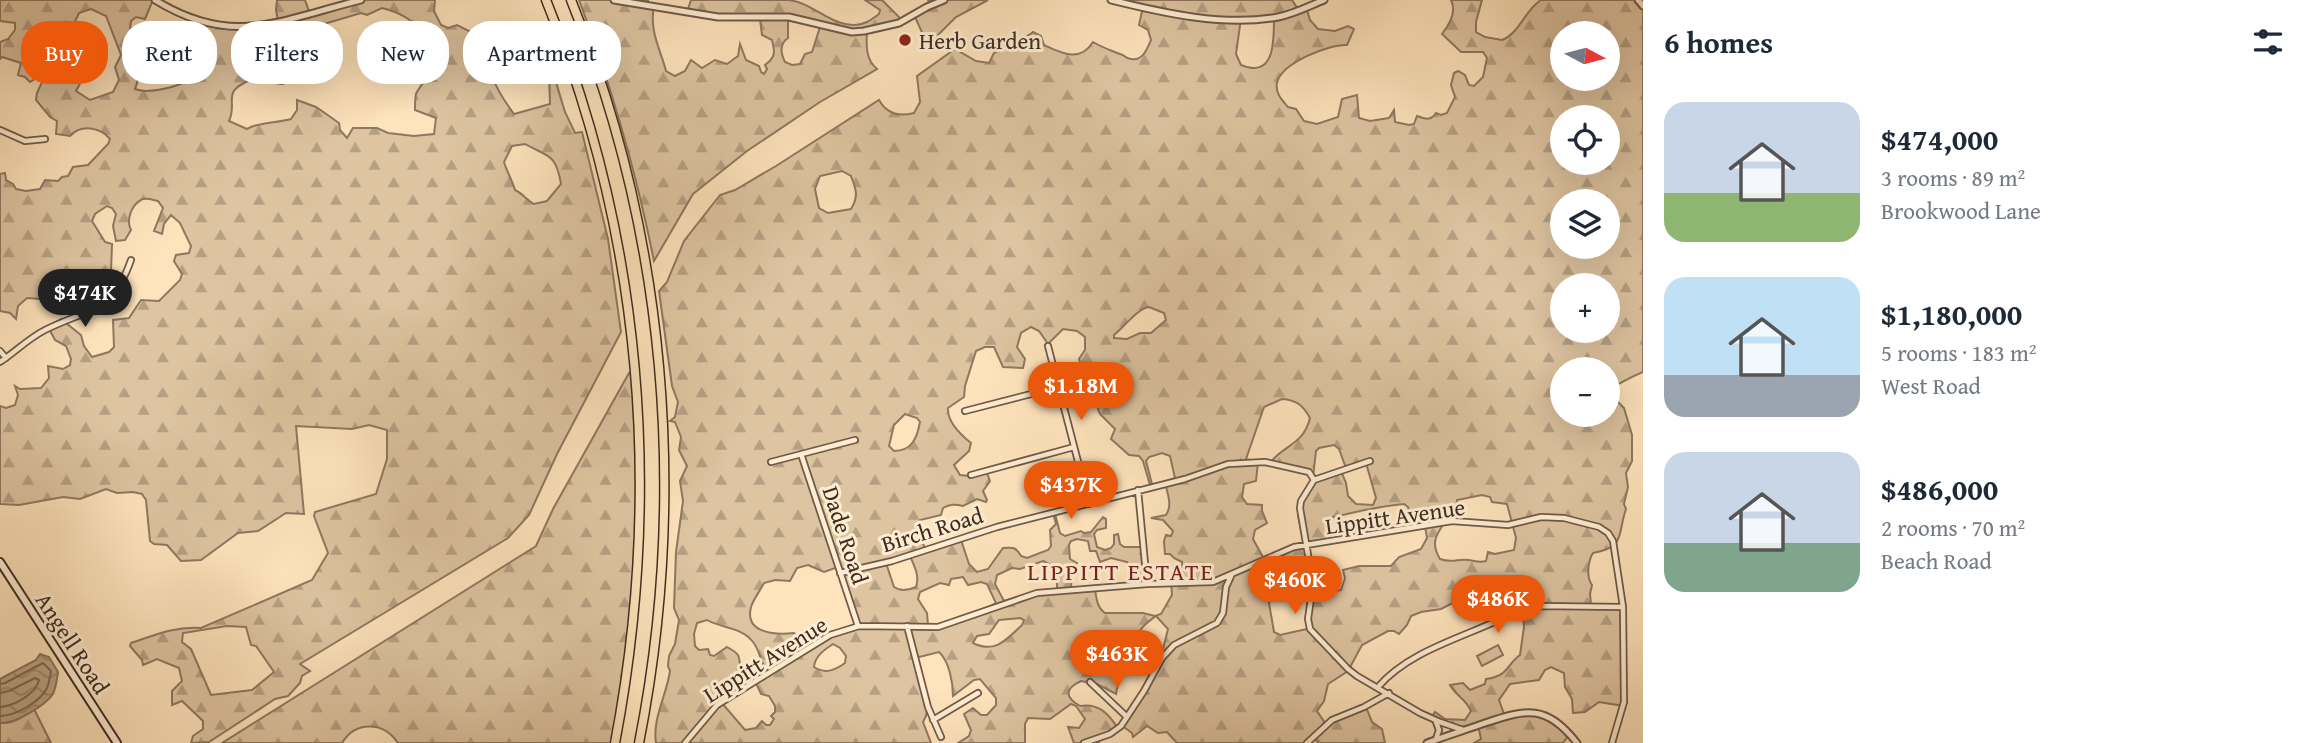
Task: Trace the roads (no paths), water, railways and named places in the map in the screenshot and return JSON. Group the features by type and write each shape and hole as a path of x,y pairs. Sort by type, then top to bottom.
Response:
{"highway":[{"path":"546,0 575,78 604,176 622,265 636,365 641,466 639,557 629,658 615,743"},
{"path":"573,4 607,102 632,194 648,275 658,356 664,448 664,540 655,642 639,743"}],"main road":[{"name":"Angell Road","path":"0,562 117,743"}],"street":[{"path":"155,0 195,21 243,28 289,20 361,0"},
{"path":"614,0 718,17 789,17 852,32 899,23 944,0"},
{"path":"1111,0 1184,15 1248,20 1293,13 1324,0"},
{"path":"1638,0 1643,6"},
{"path":"0,130 25,141 46,139"},
{"path":"0,362 43,331 95,310 124,279 131,260"},
{"path":"1048,346 1089,504"},
{"path":"0,351 6,358"},
{"path":"965,411 1058,387"},
{"path":"771,462 855,440"},
{"path":"971,475 1074,447"},
{"name":"Dade Road","path":"802,454 859,626"},
{"name":"Birch Road","path":"840,573 892,561 997,527 1185,479 1228,464 1253,461 1303,470 1311,474 1314,480"},
{"path":"1370,461 1314,480 1301,501 1305,546 1313,584 1308,619 1310,629 1348,669 1430,717 1463,730"},
{"path":"1138,490 1147,584"},
{"name":"Lippitt Avenue","path":"685,743 708,714 729,697 830,635 859,626 938,627 1028,594 1147,584 1205,583 1231,576 1287,549 1452,521 1508,525 1541,517 1564,518 1590,524 1608,533 1613,541 1623,607 1624,702 1612,743"},
{"path":"1084,743 1115,731 1127,717 1169,649 1183,639 1217,623 1223,613 1226,587 1231,576"},
{"path":"1378,687 1389,674 1406,662 1521,609 1539,606 1623,607"},
{"path":"907,626 933,720 941,737"},
{"path":"1090,682 1127,717"},
{"path":"933,720 978,693"},
{"path":"1307,743 1332,720 1364,707 1388,693"},
{"path":"1427,743 1511,713 1532,713 1556,720 1577,743"},
{"path":"1430,717 1438,726 1439,734 1436,739"}],"water":[{"path":"40,654 49,657 58,672 53,694 29,713 13,721 0,723 0,679 36,660"}],"place":[{"name":"Herb Garden","path":"905,40"}],"district":[{"name":"LIPPITT ESTATE","path":"1121,571"}]}
